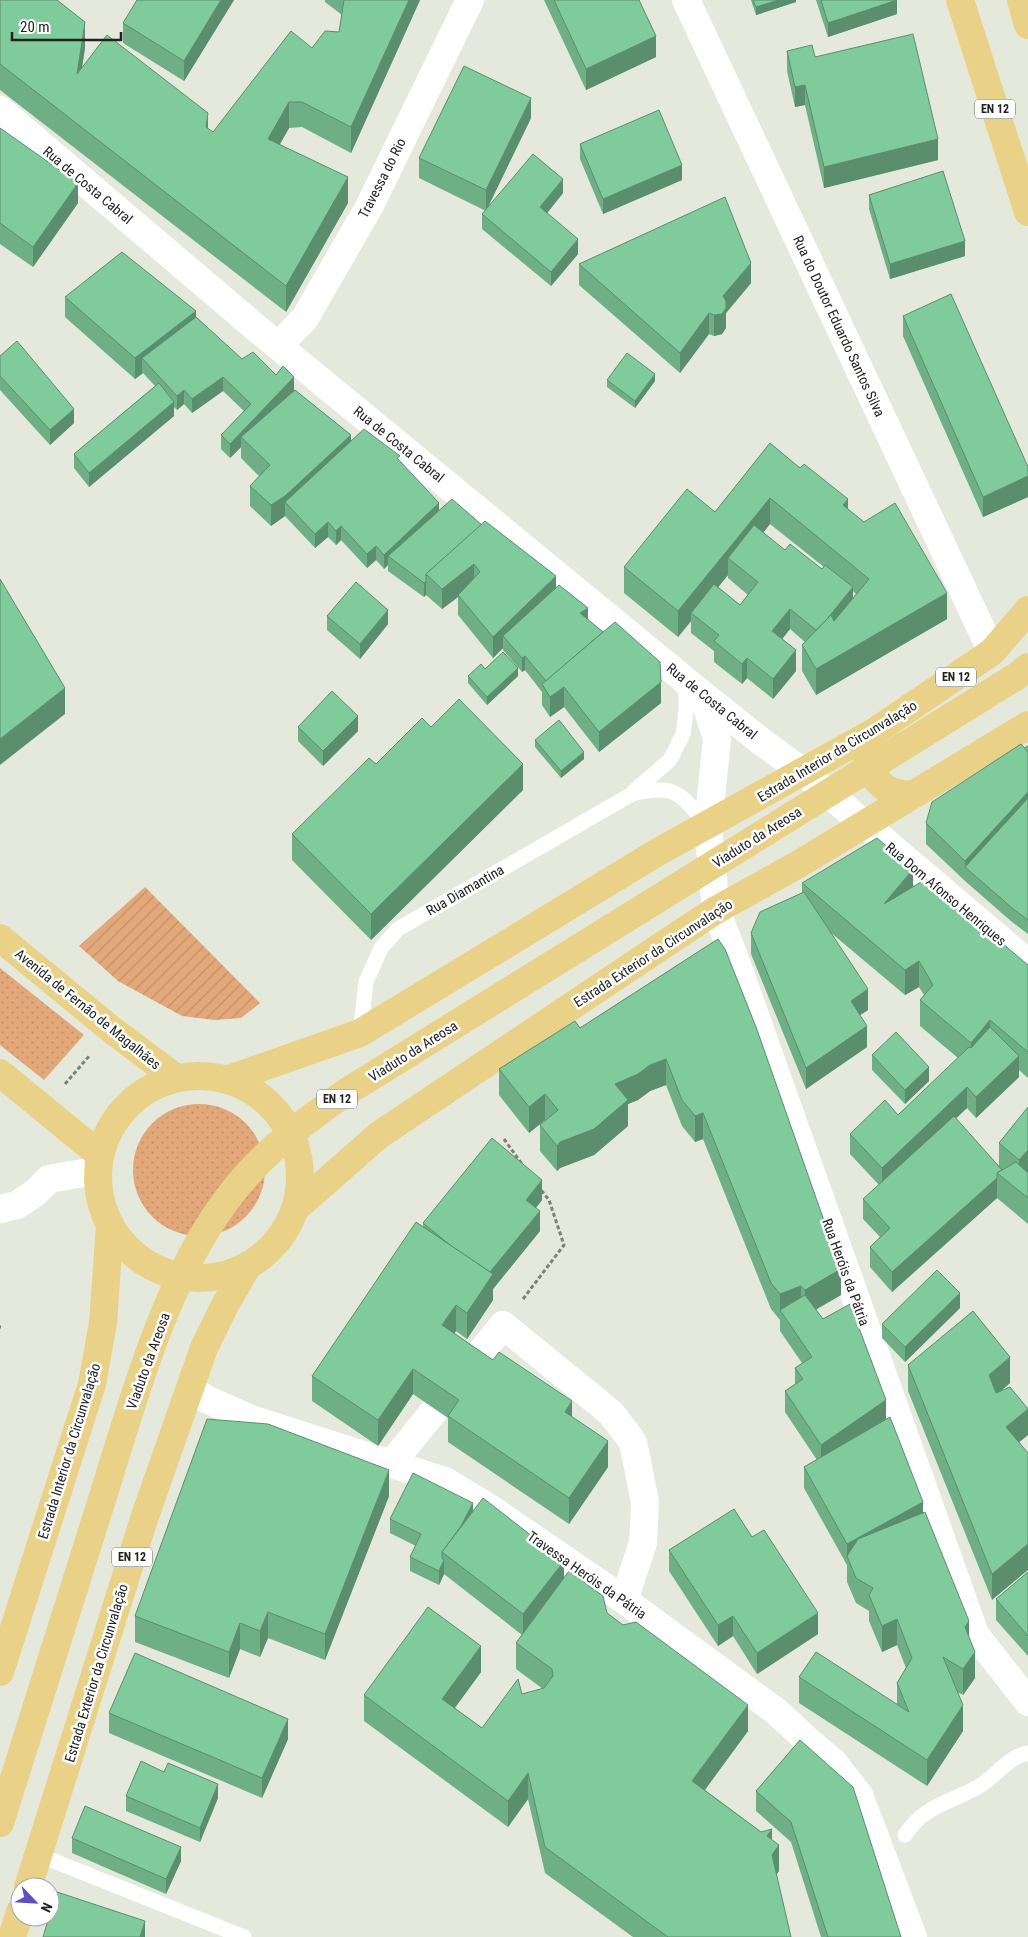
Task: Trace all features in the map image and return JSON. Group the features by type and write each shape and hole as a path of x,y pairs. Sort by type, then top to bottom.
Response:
{"main road":[{"name":"EN 12","path":"960,0 1028,212"},
{"path":"1021,0 1028,25"},
{"name":"Estrada Interior da Circunvalação","path":"708,826 874,732 992,652 1028,610"},
{"name":"Viaduto da Areosa","path":"0,1823 132,1406 161,1324 176,1287 207,1228 225,1202 253,1168 281,1141 348,1091 1017,676 1028,667"},
{"name":"Estrada Exterior da Circunvalação","path":"297,1207 379,1135 716,910 799,864 1028,725"},
{"path":"874,732 867,755 872,775 890,791 912,795"},
{"name":"EN 12","path":"229,1080 360,1033 658,852 708,826"},
{"name":"Avenida de Fernão de Magalhães","path":"0,938 112,1030 176,1078"},
{"path":"0,1073 98,1163"},
{"name":"EN 12","path":"203,1076 229,1080 258,1094 281,1116 296,1144 301,1175 297,1207 286,1231 269,1252 247,1267 217,1278 185,1278 155,1269 129,1251 110,1225 97,1196 98,1163 110,1129 127,1106 149,1089 176,1078 203,1076"},
{"name":"Estrada Interior da Circunvalação","path":"0,1672 92,1384 103,1323 110,1225"},
{"name":"Estrada Exterior da Circunvalação","path":"31,1877 144,1516 208,1340 247,1267"}],"street":[{"name":"Travessa do Rio","path":"278,346 306,318 369,207 470,0"},
{"name":"Rua do Doutor Eduardo Santos Silva","path":"686,0 992,652"},
{"name":"Rua de Costa Cabral","path":"0,110 278,346 703,695 803,772 864,824"},
{"name":"Rua Heróis da Pátria","path":"703,695 717,739 708,826 716,910 975,1634 1028,1702"},
{"name":"Rua Dom Afonso Henriques","path":"864,824 1028,963"},
{"path":"0,1209 18,1205 35,1193 49,1179 98,1163"},
{"path":"392,1463 503,1326 611,1413 633,1442 645,1502 644,1543 624,1600"},
{"name":"Travessa Heróis da Pátria","path":"190,1388 206,1399 251,1419 445,1481 490,1509 624,1600 777,1712 806,1740 834,1762 859,1795 913,1937"}],"lane":[{"name":"Rua Diamantina","path":"360,1033 366,982 381,948 398,929 632,794 670,760 683,734 686,711 686,695 678,674"},
{"name":"Rua Diamantina","path":"632,794 651,789 667,790 681,795 708,826"},
{"path":"905,1835 915,1822 926,1813 941,1804 969,1793 986,1783 1000,1769 1021,1754 1028,1753"},
{"path":"39,1855 244,1937"}],"path":[{"path":"61,1089 95,1050"},
{"path":"504,1138 526,1169"},
{"path":"503,1326 564,1245 549,1200 537,1185"}],"shaded area":[{"path":"145,887 260,1003 241,1018 215,1020 182,1016 118,981 79,946"},
{"path":"0,968 84,1035 44,1080 0,1045"},
{"path":"199,1104 212,1105 224,1109 246,1123 260,1145 264,1157 264,1183 260,1195 246,1217 224,1231 212,1235 199,1236 186,1235 174,1231 152,1217 138,1195 134,1183 133,1170 134,1157 138,1145 152,1123 174,1109 186,1105"}],"building":[{"path":"0,0 57,0 85,22 77,74 107,35 208,113 206,127 213,132 291,31 312,48 325,31 339,32 344,0 409,0 351,127 302,102 289,102 268,139 348,177 286,286 0,64"},
{"path":"137,0 221,0 184,61 123,23"},
{"path":"554,0 639,0 656,36 586,69"},
{"path":"753,0 779,0 756,7"},
{"path":"821,0 897,0 828,23"},
{"path":"913,34 938,139 824,167 805,85 795,87 787,51 812,45 815,57"},
{"path":"464,66 531,98 486,190 419,158"},
{"path":"659,110 682,165 603,199 580,144"},
{"path":"0,128 78,183 33,247 0,223"},
{"path":"533,154 563,179 540,207 578,239 551,272 482,214"},
{"path":"943,171 965,241 890,264 869,195"},
{"path":"725,197 751,263 723,296 726,301 726,308 722,314 714,315 709,313 680,353 579,264"},
{"path":"122,252 196,311 135,358 65,297"},
{"path":"951,294 1028,467 1028,476 983,497 903,316"},
{"path":"196,317 242,359 253,352 276,375 283,366 294,377 230,444 221,435 251,404 223,377 192,399 184,390 177,396 142,358"},
{"path":"17,341 74,409 50,430 0,376 0,356"},
{"path":"627,353 655,374 635,401 607,380"},
{"path":"159,383 174,402 89,473 74,454"},
{"path":"295,390 351,435 285,496 271,505 250,486 270,465 241,437"},
{"path":"364,429 400,456 397,458 439,503 384,555 376,546 367,554 341,526 336,531 328,522 315,534 285,502"},
{"path":"770,443 800,468 804,464 848,499 843,505 864,522 895,503 947,593 816,669 802,645 831,615 834,621 869,579 770,498 678,611 624,567 687,489 715,512"},
{"path":"452,499 482,525 426,574 426,581 424,583 388,556"},
{"path":"485,521 556,576 493,637 458,595 480,572 474,564 442,589 426,574"},
{"path":"754,525 785,550 790,544 822,569 825,565 853,587 816,630 790,609 772,631 796,650 773,679 747,658 742,664 714,641 719,635 691,613 714,584 740,605 758,582 728,558"},
{"path":"0,579 65,688 0,739"},
{"path":"356,582 388,610 360,644 327,616"},
{"path":"559,585 588,608 580,613 603,632 546,681 525,656 522,658 503,636"},
{"path":"615,622 660,662 661,682 599,732 564,687 550,697 542,684"},
{"path":"503,652 518,668 487,697 468,676 481,664 485,669"},
{"path":"332,691 358,716 323,751 298,727"},
{"path":"459,699 523,764 371,914 292,834 369,758 376,764 422,718 431,727"},
{"path":"559,720 584,752 561,771 535,740"},
{"path":"1021,744 1028,752 1028,792 965,861 926,823 932,802"},
{"path":"1028,798 1028,920 965,867"},
{"path":"877,838 913,869 884,904 926,879 1028,965 1028,1052 990,1020 971,1043 920,1000 933,985 919,961 905,970 802,883"},
{"path":"804,892 868,989 851,1001 867,1026 806,1068 751,933 760,912"},
{"path":"718,939 725,949 756,1027 841,1269 805,1290 801,1286 780,1294 771,1283 703,1113 695,1116 682,1100 666,1059 650,1065 638,1074 615,1084 628,1100 594,1129 560,1142 557,1146 540,1125 558,1110 545,1094 529,1107 499,1069 575,1021 580,1028"},
{"path":"990,1027 1019,1056 976,1097 967,1087 882,1168 850,1134 885,1100 898,1115 969,1047 971,1048"},
{"path":"896,1032 929,1067 905,1090 872,1055"},
{"path":"1028,1107 1028,1150 1019,1160 999,1143"},
{"path":"954,1116 1002,1170 997,1173 997,1178 892,1272 870,1247 890,1228 863,1199"},
{"path":"492,1138 542,1180 526,1200 540,1211 490,1272 450,1245 423,1223"},
{"path":"1016,1162 1028,1173 1028,1198 997,1173"},
{"path":"416,1222 493,1274 467,1313 456,1305 442,1325 493,1360 499,1352 572,1401 565,1412 608,1441 569,1498 448,1416 459,1400 413,1369 378,1420 312,1376"},
{"path":"937,1270 960,1293 905,1347 882,1324"},
{"path":"805,1295 823,1319 850,1304 886,1400 821,1445 785,1391 803,1379 795,1368 812,1357 780,1310"},
{"path":"973,1311 1010,1357 989,1375 996,1393 1010,1387 1028,1409 1006,1427 1028,1453 1028,1544 992,1574 908,1365"},
{"path":"890,1417 923,1502 847,1544 804,1467"},
{"path":"207,1419 268,1424 389,1470 325,1634 268,1612 260,1631 240,1623 229,1652 135,1616"},
{"path":"413,1473 473,1503 461,1526 442,1552 444,1560 439,1571 410,1557 421,1534 390,1519"},
{"path":"483,1498 564,1561 523,1614 442,1552"},
{"path":"734,1509 752,1537 764,1530 818,1613 757,1653 733,1616 718,1625 669,1550"},
{"path":"925,1512 969,1621 965,1627 975,1652 963,1669 943,1657 963,1705 927,1760 799,1677 816,1652 909,1712 897,1683 912,1658 897,1619 882,1626 869,1595 873,1588 856,1578 847,1556 858,1539"},
{"path":"569,1571 603,1596 607,1613 623,1625 636,1622 748,1705 692,1781 761,1832 772,1829 767,1836 779,1845 772,1855 791,1937 668,1937 545,1847 528,1773 508,1801 364,1695 428,1607 481,1646 442,1699 482,1728 518,1679 522,1694 544,1688 553,1676 552,1669 516,1643"},
{"path":"1028,1572 1028,1636 996,1599"},
{"path":"135,1653 288,1719 262,1778 109,1713"},
{"path":"800,1740 853,1787 901,1937 828,1937 791,1822 756,1791"},
{"path":"141,1761 164,1772 168,1763 218,1784 200,1828 126,1796"},
{"path":"85,1806 181,1847 166,1879 72,1838"},
{"path":"60,1893 145,1921 140,1937 43,1937 46,1927 60,1927"}]}
